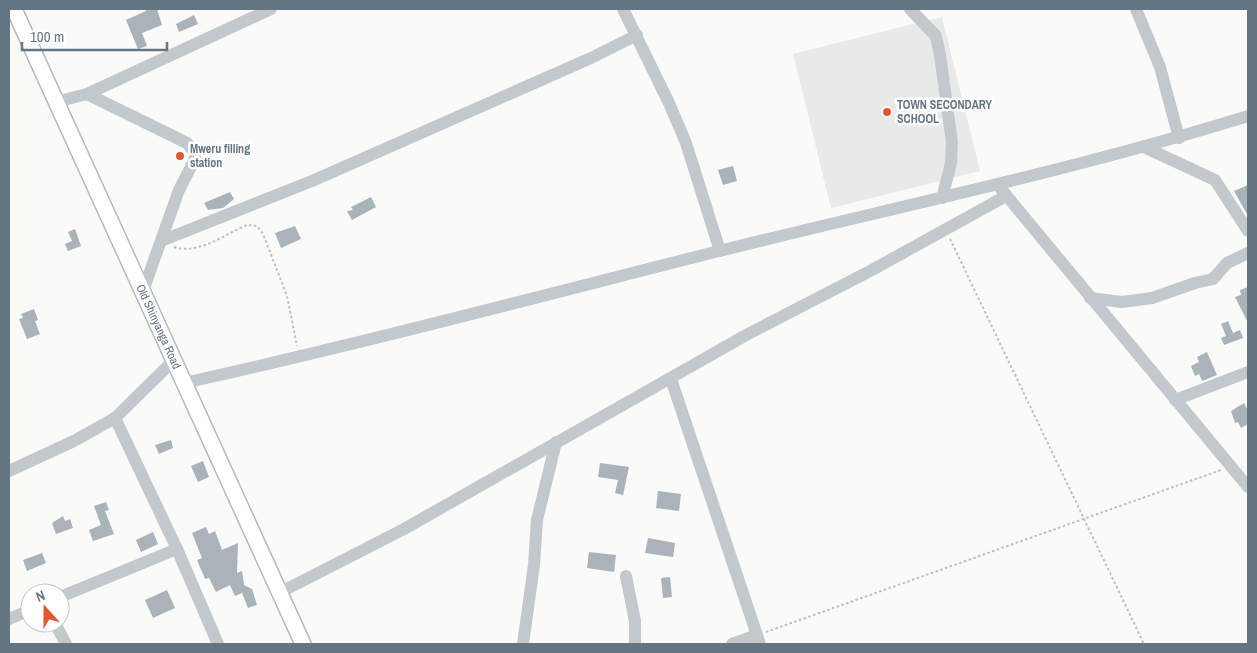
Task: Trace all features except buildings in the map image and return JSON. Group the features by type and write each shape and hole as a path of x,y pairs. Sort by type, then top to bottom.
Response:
{"main road":[{"name":"Old Shinyanga Road","path":"17,11 56,102 303,644"}],"street":[{"path":"56,102 87,94 271,9"},
{"path":"623,9 637,35 686,143 720,251"},
{"path":"910,9 936,36 940,54 952,142 951,163 942,198"},
{"path":"1136,9 1160,67 1179,138"},
{"path":"161,241 312,182 591,58 637,35"},
{"path":"87,94 187,143 194,150 196,156 179,190 143,291"},
{"path":"184,382 297,358 720,251 998,185 1179,138 1248,116"},
{"path":"1144,147 1215,180 1248,231"},
{"path":"998,185 1175,400 1233,466 1248,487"},
{"path":"279,593 404,529 748,334 872,270 1006,196"},
{"path":"1090,298 1122,302 1152,298 1195,283 1213,279 1227,263 1248,253"},
{"path":"9,471 74,442 115,418 174,360"},
{"path":"1175,400 1248,372"},
{"path":"671,379 759,640 732,644"},
{"path":"115,418 177,549 218,644"},
{"path":"523,644 534,565 537,520 556,442"},
{"path":"70,594 177,549"},
{"path":"626,576 635,621 635,644"}],"path":[{"path":"161,241 178,248 190,249 204,245 247,225 257,226 263,234 287,296 296,337 297,358"},
{"path":"945,228 1144,644"},
{"path":"759,640 1084,519 1233,466"}],"shaded area":[{"name":"TOWN SECONDARY SCHOOL","path":"942,17 980,171 831,208 793,54"}],"place":[{"name":"TOWN SECONDARY SCHOOL","path":"887,112"},
{"name":"Mweru filling station","path":"180,156"}]}
